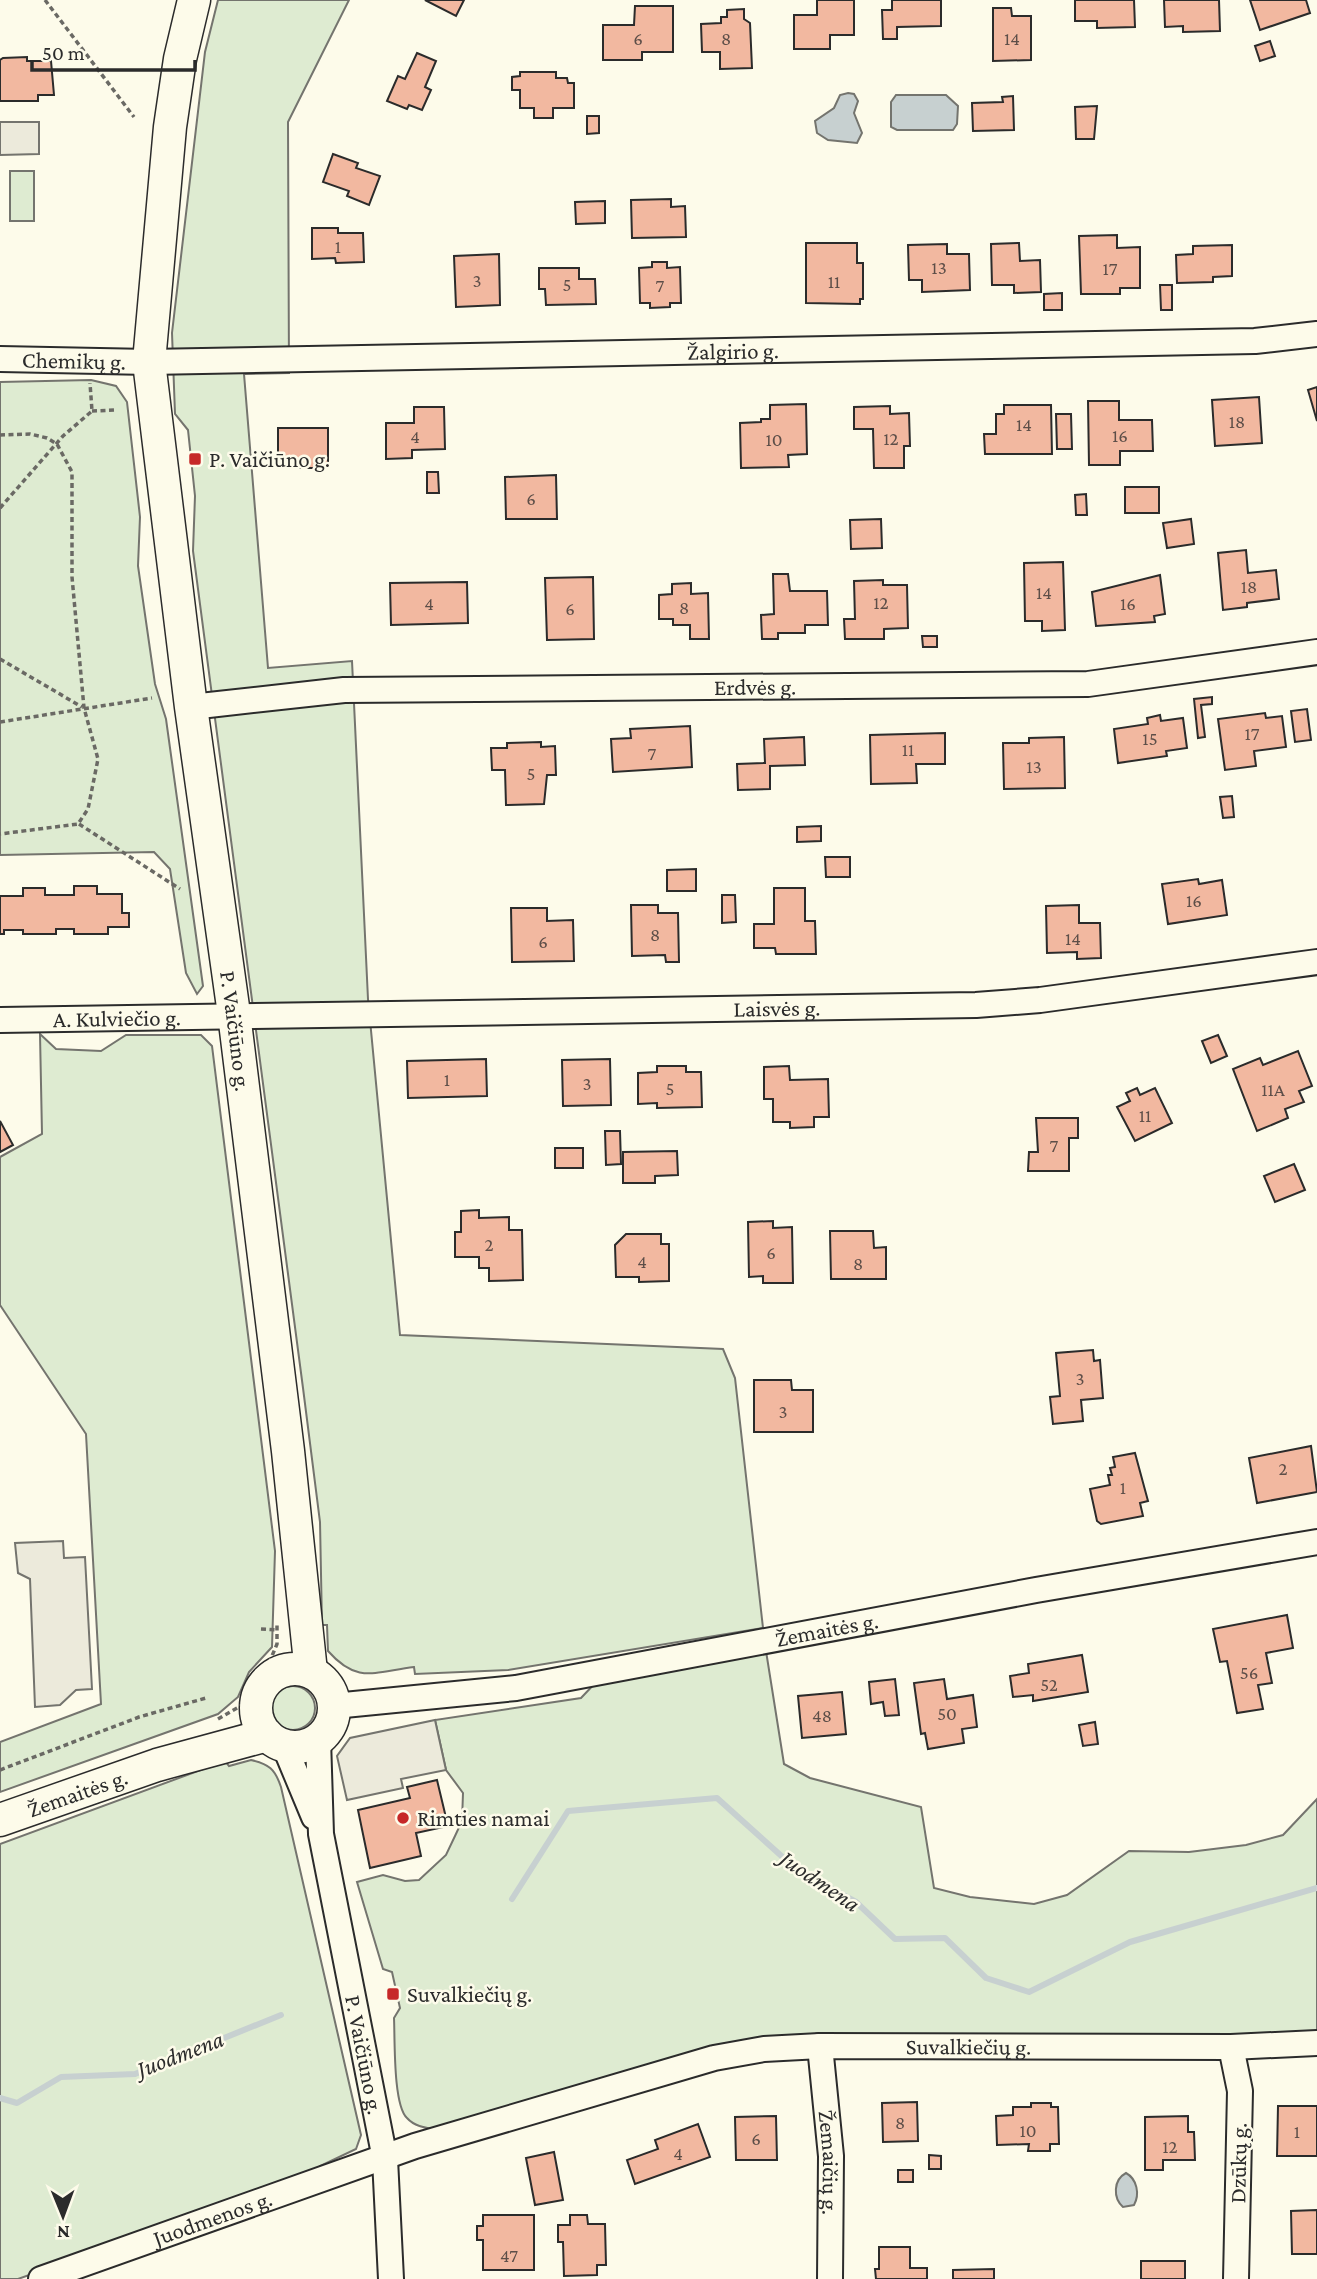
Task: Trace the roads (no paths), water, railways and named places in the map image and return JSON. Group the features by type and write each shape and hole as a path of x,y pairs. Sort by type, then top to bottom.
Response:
{"main road":[{"name":"P. Vaičiūno g.","path":"194,0 180,59 170,127 149,362 288,1451 297,1562 295,1664"},
{"path":"295,1664 323,1680 341,1706 317,1747 307,1745 265,1734 262,1688 295,1664"},
{"name":"Žemaitės g.","path":"0,1821 157,1765 265,1734"}],"street":[{"name":"Žalgirio g.","path":"149,362 1255,341 1317,334"},
{"name":"Chemikų g.","path":"0,359 149,362"},
{"name":"Erdvės g.","path":"191,707 344,690 1088,684 1317,652"},
{"name":"Laisvės g.","path":"234,1014 976,1005 1040,1000 1317,962"},
{"name":"A. Kulviečio g.","path":"0,1020 234,1014"},
{"name":"Žemaitės g.","path":"341,1706 516,1688 1036,1590 1317,1542"},
{"name":"P. Vaičiūno g.","path":"265,1734 321,1834"},
{"name":"P. Vaičiūno g.","path":"317,1747 321,1834 385,2159 391,2279"},
{"name":"Suvalkiečių g.","path":"385,2159 415,2146 714,2058 764,2049 820,2046 1231,2047 1317,2043"},
{"name":"Žemaičių g.","path":"820,2046 831,2157 830,2279"},
{"name":"Dzūkų g.","path":"1231,2047 1240,2091 1236,2279"},
{"name":"Juodmenos g.","path":"41,2279 385,2159"}],"waterway":[{"name":"Juodmena","path":"512,1899 568,1811 717,1798 797,1870 856,1902 895,1939 945,1938 986,1978 1029,1992 1130,1942 1317,1888"},
{"name":"Juodmena","path":"0,2098 17,2103 61,2077 135,2074 281,2015"}],"place":[{"name":"P. Vaičiūno g.","path":"195,459"},
{"name":"Rimties namai","path":"403,1818"},
{"name":"Suvalkiečių g.","path":"393,1994"}]}
